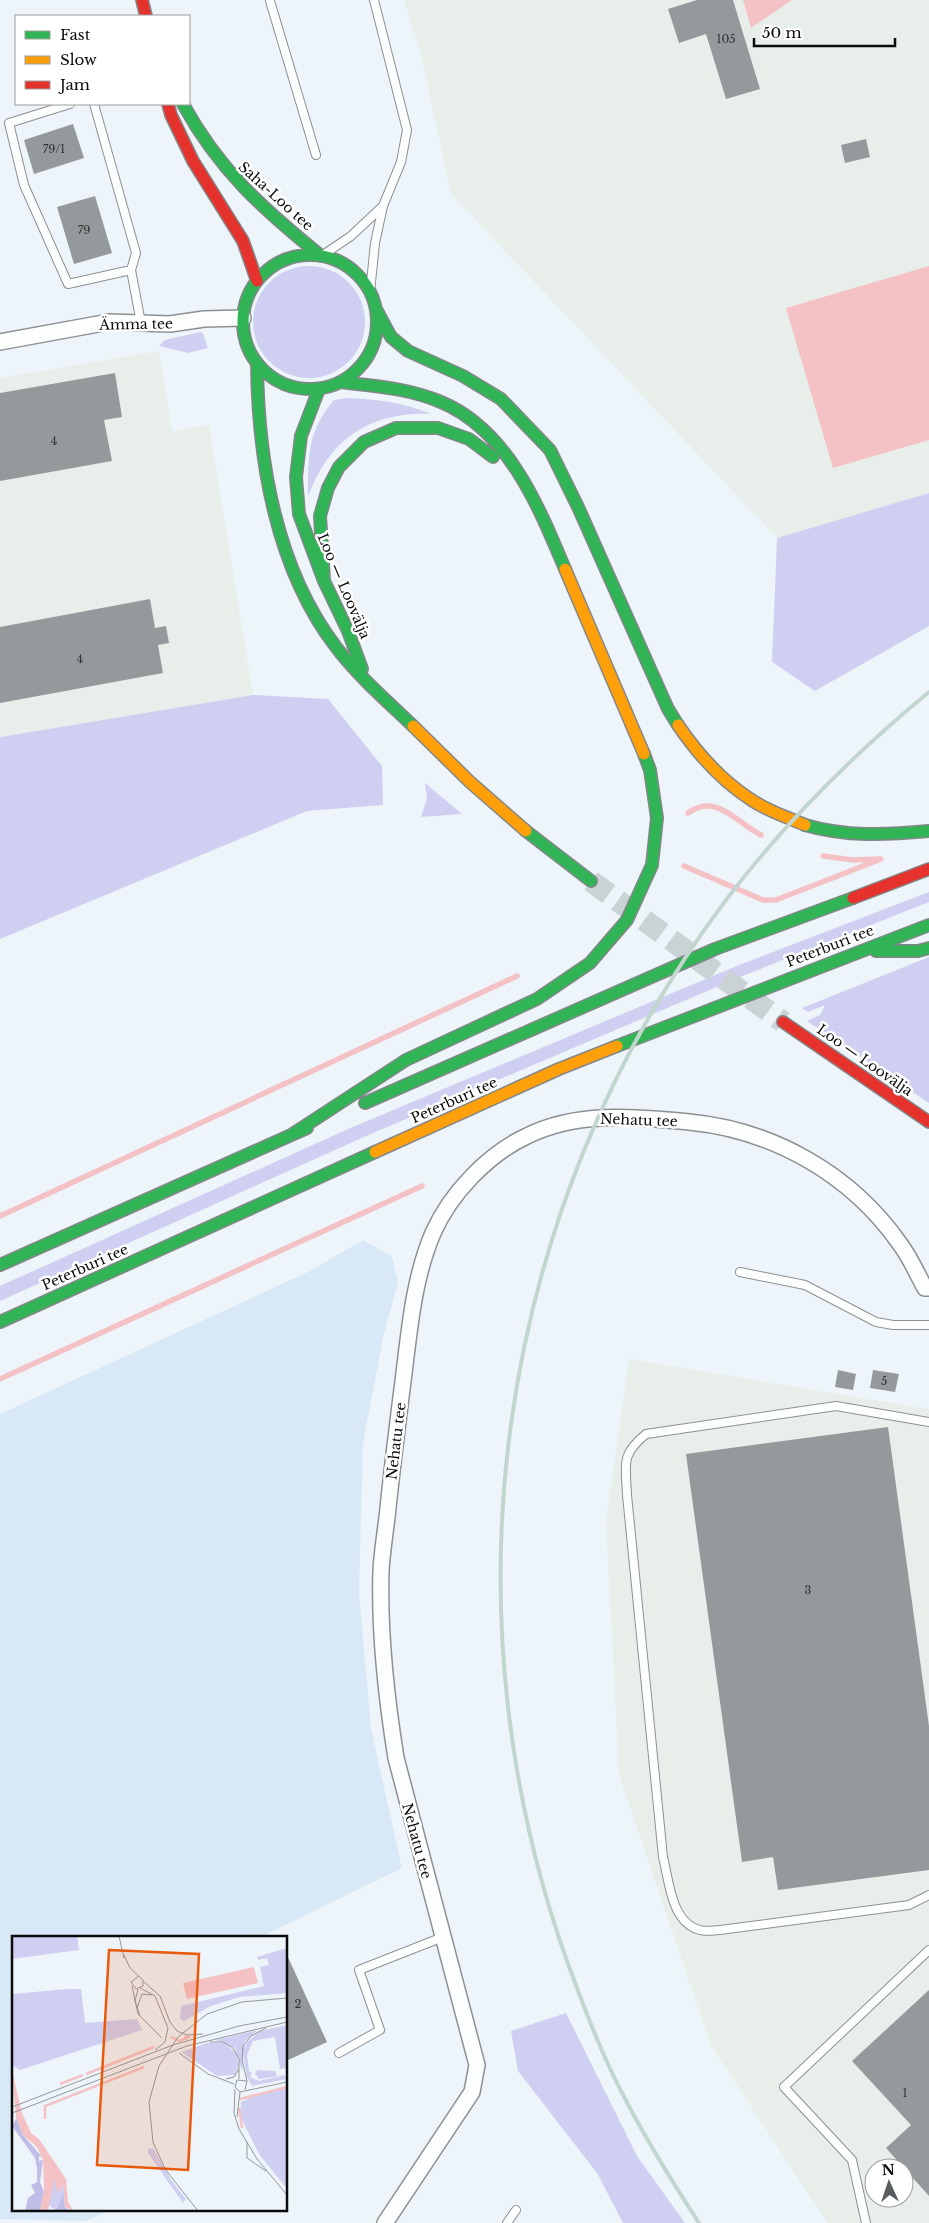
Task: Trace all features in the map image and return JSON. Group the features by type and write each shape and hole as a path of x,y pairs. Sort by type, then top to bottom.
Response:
{"main road":[{"path":"142,0 146,15"},
{"path":"168,105 171,115 193,161 243,241 257,281"},
{"name":"Saha-Loo tee","path":"184,105 232,178 268,214 321,256"},
{"path":"376,310 376,331 370,352 357,370 340,382 319,389 302,389 285,385 269,376 257,364 248,350 244,334 243,318 247,298 257,281 270,269 286,260 303,256 321,256 341,263 358,275 370,292 376,310 391,337 408,351 463,376 501,399 550,450 578,507 668,709 696,751 749,799 807,826 850,834 891,835 929,830"},
{"name":"Loo — Loovälja","path":"257,364 256,398 268,494 282,544 306,598 332,642 421,734 521,828 591,881"},
{"path":"291,1135 406,1060 537,999 590,963 627,920 652,865 657,818 650,770 630,719 545,522 520,476 502,450 483,430 453,408 404,390 340,382"},
{"name":"Loo — Loovälja","path":"319,389 301,436 296,477 299,514 324,581 348,631 365,677"},
{"path":"324,581 320,516 328,488 339,466 364,442 396,428 438,428 469,440 520,476"},
{"path":"0,1266 291,1135 715,950 929,869"},
{"name":"Peterburi tee","path":"0,1322 559,1069 929,924"},
{"path":"860,950 918,951 929,948"},
{"name":"Loo — Loovälja","path":"783,1022 929,1122"}],"street":[{"name":"Ämma tee","path":"0,342 109,322 170,324 204,319 243,318"},
{"name":"Nehatu tee","path":"385,2223 472,2092 476,2082 477,2065 396,1758 388,1708 383,1657 382,1567 397,1430 420,1270 434,1231 456,1195 476,1173 524,1137 580,1118 612,1117 696,1123 740,1131 777,1143 809,1160 841,1181 868,1206 900,1244 928,1292"}],"lane":[{"path":"271,0 316,155"},
{"path":"370,292 375,243 383,206 401,162 407,130 374,0"},
{"path":"67,105 9,123 24,185 68,284 131,270"},
{"path":"94,105 136,253 131,270 141,323"},
{"path":"321,256 351,236 383,206"},
{"path":"740,1272 805,1285 876,1322 893,1326 929,1325"},
{"path":"929,1422 836,1406 646,1434 632,1445 626,1456 627,1495 663,1857 677,1911 686,1924 701,1930 720,1930 910,1905 929,1895"},
{"path":"339,2053 380,2030 359,1970 443,1937"},
{"path":"866,2223 852,2160 784,2088 929,1950"},
{"path":"507,2223 516,2210"}],"shaded area":[{"path":"404,0 929,0 929,493 777,538 451,194 421,55"},
{"path":"743,0 792,0 751,28"},
{"path":"309,266 331,270 349,282 361,300 365,322 361,344 349,362 331,374 309,378 287,374 269,362 257,344 253,322 257,300 269,282 287,270"},
{"path":"929,266 929,440 833,468 786,308"},
{"path":"200,332 203,333 208,348 188,353 159,346 165,340"},
{"path":"159,351 172,431 209,425 253,695 0,737 0,378"},
{"path":"347,398 390,402 432,414 410,414 389,418 371,424 355,433 340,444 328,459 308,497 309,457 314,434 325,411 334,400"},
{"path":"929,493 929,626 815,691 772,662 777,538"},
{"path":"253,695 328,699 382,766 383,805 307,811 0,939 0,737"},
{"path":"425,783 462,814 421,817 427,798"},
{"path":"929,892 929,902 745,975 366,1136 0,1301 0,1286 348,1129 739,965"},
{"path":"929,957 929,1103 807,1021 820,1015 825,1005 808,1012 802,1008"},
{"path":"363,1240 392,1256 398,1282 383,1338 363,1444 359,1592 371,1729 402,1868 263,1936 12,1936 12,2210 109,2210 87,2221 0,2219 0,1414 310,1271"},
{"path":"629,1359 929,1409 929,2223 828,2223 711,2046 619,1775 606,1521"},
{"path":"566,2013 637,2156 685,2223 623,2223 597,2173 518,2071 511,2031"}],"building":[{"path":"697,0 733,0 760,89 726,99 706,34 679,43 668,9"},
{"path":"73,124 84,158 34,174 24,140"},
{"path":"866,139 870,157 845,163 841,145"},
{"path":"95,196 112,253 74,264 57,207"},
{"path":"115,373 122,417 104,420 112,461 0,481 0,393"},
{"path":"150,599 155,628 166,626 169,643 158,645 163,673 0,703 0,627"},
{"path":"838,1370 856,1374 853,1390 835,1387"},
{"path":"873,1370 899,1374 895,1392 870,1388"},
{"path":"888,1427 929,1726 929,1870 778,1890 773,1857 742,1862 686,1454"},
{"path":"288,1957 327,2042 288,2060"},
{"path":"929,1990 929,2196 914,2179 914,2158 895,2158 886,2148 911,2125 852,2061"}],"waterway":[{"path":"688,813 698,807 708,806 717,808 735,817 761,835"},
{"path":"684,866 763,900 776,900 881,859 853,860 823,856"},
{"path":"0,1216 517,976"},
{"path":"0,1379 422,1186"}],"tunnel":[{"path":"591,881 783,1022"}],"railway":[{"path":"699,2223 639,2125 603,2053 577,1988 534,1850 508,1708 501,1566 511,1425 539,1286 584,1151 646,1022 726,900 772,843 847,764 929,692"}],"traffic: fast":[{"path":"184,105 197,128 227,169 261,205 321,256"},
{"path":"310,255 336,260 357,275 372,296 377,322 372,348 357,369 336,384 310,389 284,384 263,369 248,348 243,322 248,296 263,275 284,260 310,255"},
{"path":"376,309 391,337 408,351 463,376 501,399 550,450 578,507 668,709 678,725"},
{"path":"257,364 261,438 267,475 274,512 298,583 315,616 336,647 373,688 413,726"},
{"path":"340,382 391,388 429,397 464,415 485,431 503,451 532,496 565,569"},
{"path":"319,389 301,436 296,477 299,514 324,581 348,631 362,669"},
{"path":"324,581 320,516 328,488 339,467 364,442 396,428 438,428 469,439 493,457"},
{"path":"291,1135 406,1060 537,999 590,963 627,920 652,865 657,818 650,770 644,754"},
{"path":"805,825 836,832 867,834 929,831"},
{"path":"526,831 591,881"},
{"path":"365,1103 715,949 853,898"},
{"path":"617,1046 929,925"},
{"path":"876,951 918,951 929,948"},
{"path":"0,1265 307,1128"},
{"path":"0,1322 375,1152"}],"traffic: slow":[{"path":"565,569 644,754"},
{"path":"678,725 710,765 739,792 763,807 805,825"},
{"path":"413,726 470,782 526,831"},
{"path":"375,1152 559,1069 617,1046"}],"traffic: jam":[{"path":"142,0 146,15"},
{"path":"168,105 171,115 193,161 243,241 257,281"},
{"path":"853,898 929,869"},
{"path":"783,1022 929,1122"}]}
